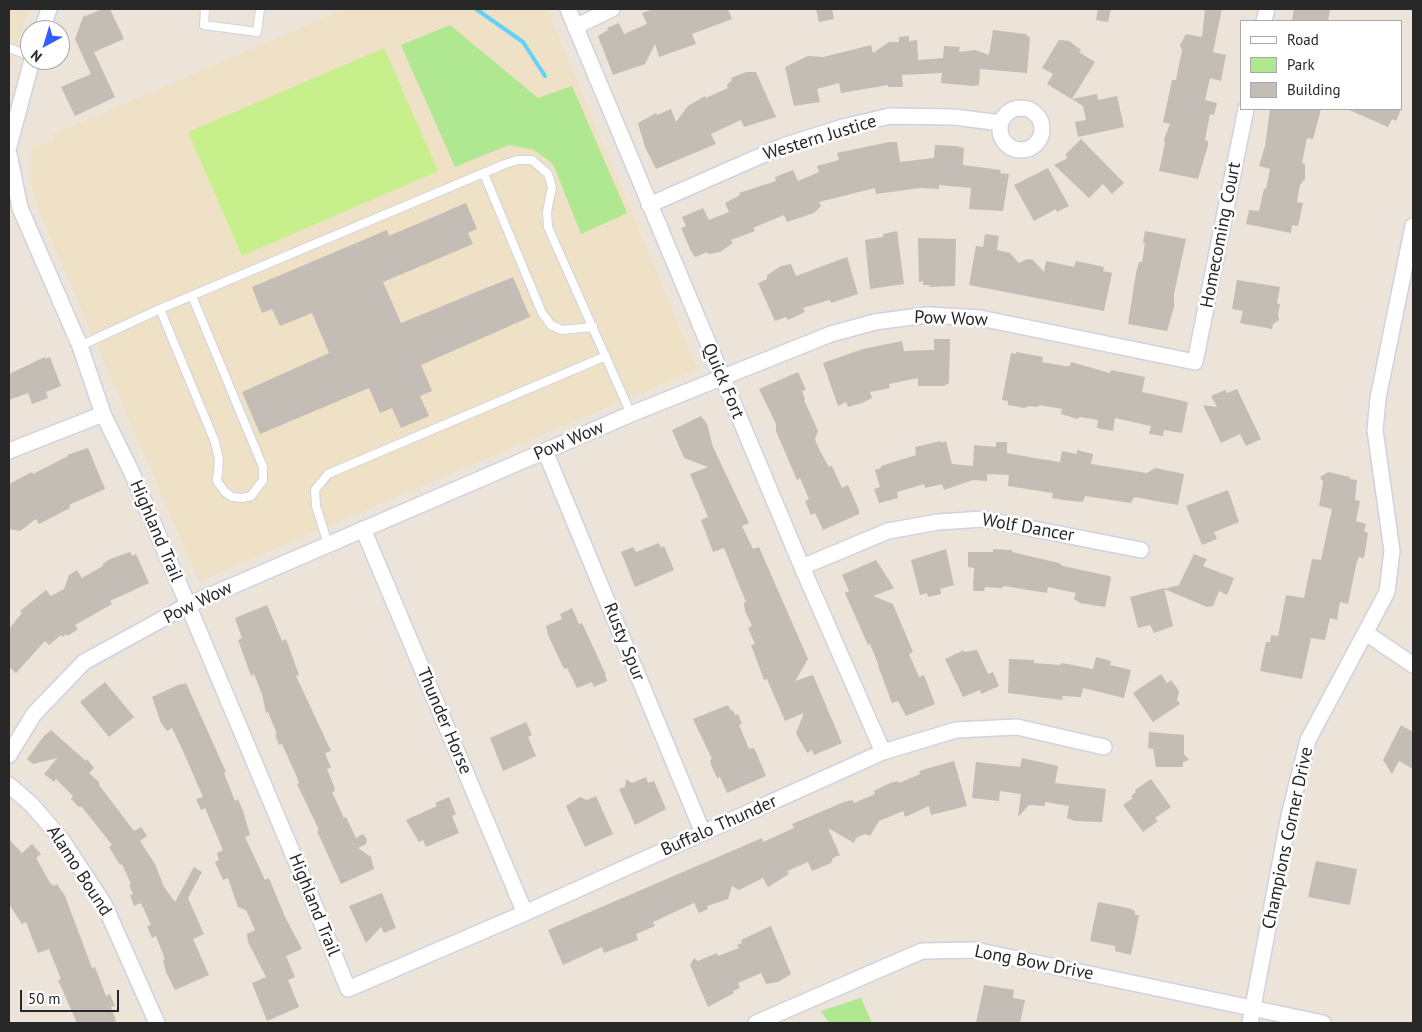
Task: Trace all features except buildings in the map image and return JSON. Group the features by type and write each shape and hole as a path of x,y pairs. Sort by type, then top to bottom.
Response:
{"street":[{"name":"Quick Fort","path":"568,9 802,568 883,752"},
{"path":"575,27 612,9"},
{"path":"9,146 29,70"},
{"name":"Homecoming Court","path":"1195,362 1246,110"},
{"name":"Western Justice","path":"649,205 783,146 890,116 954,116 1001,123"},
{"name":"Highland Trail","path":"9,154 14,210 80,346 103,414 131,471 348,989"},
{"name":"Champions Corner Drive","path":"1251,1016 1289,816 1308,740 1387,592 1391,559 1384,490 1375,430 1378,398 1413,226"},
{"name":"Pow Wow","path":"9,755 34,714 84,662 188,606 631,414 831,334 875,322 927,315 980,318 1195,362"},
{"path":"9,451 103,414"},
{"name":"Rusty Spur","path":"545,451 703,833"},
{"name":"Wolf Dancer","path":"802,568 888,531 938,522 983,518 1141,550"},
{"name":"Thunder Horse","path":"363,529 525,913"},
{"path":"1366,633 1413,665"},
{"name":"Buffalo Thunder","path":"348,989 525,913 883,752 956,730 1017,727 1104,747"},
{"name":"Alamo Bound","path":"9,785 32,805 62,840 104,904 157,1023"},
{"name":"Long Bow Drive","path":"756,1023 922,951 975,950 1251,1016 1322,1023"}],"lane":[{"path":"205,9 204,25 257,32 260,9"},
{"path":"80,346 160,309 512,162 532,160 548,174 552,187 547,212 548,227 631,414"},
{"path":"484,174 542,314 551,325 562,330 593,327"},
{"path":"160,309 215,442 219,460 217,481 225,492 232,497 242,498 251,496 263,480 263,467 192,296"},
{"path":"328,544 316,506 315,490 328,474 606,356"}],"shaded area":[{"path":"9,9 29,9 25,20 20,20 20,36 9,68"},
{"path":"345,9 547,9 697,369 199,581 40,213 30,182 32,147 55,141 52,135"}],"green space":[{"path":"450,25 538,98 572,86 627,213 581,234 553,164 534,150 509,145 455,167 401,45"},
{"path":"384,48 438,171 242,256 188,132"},
{"path":"861,998 872,1023 829,1023 821,1011"}],"waterway":[{"path":"476,9 523,42 545,76"}]}
